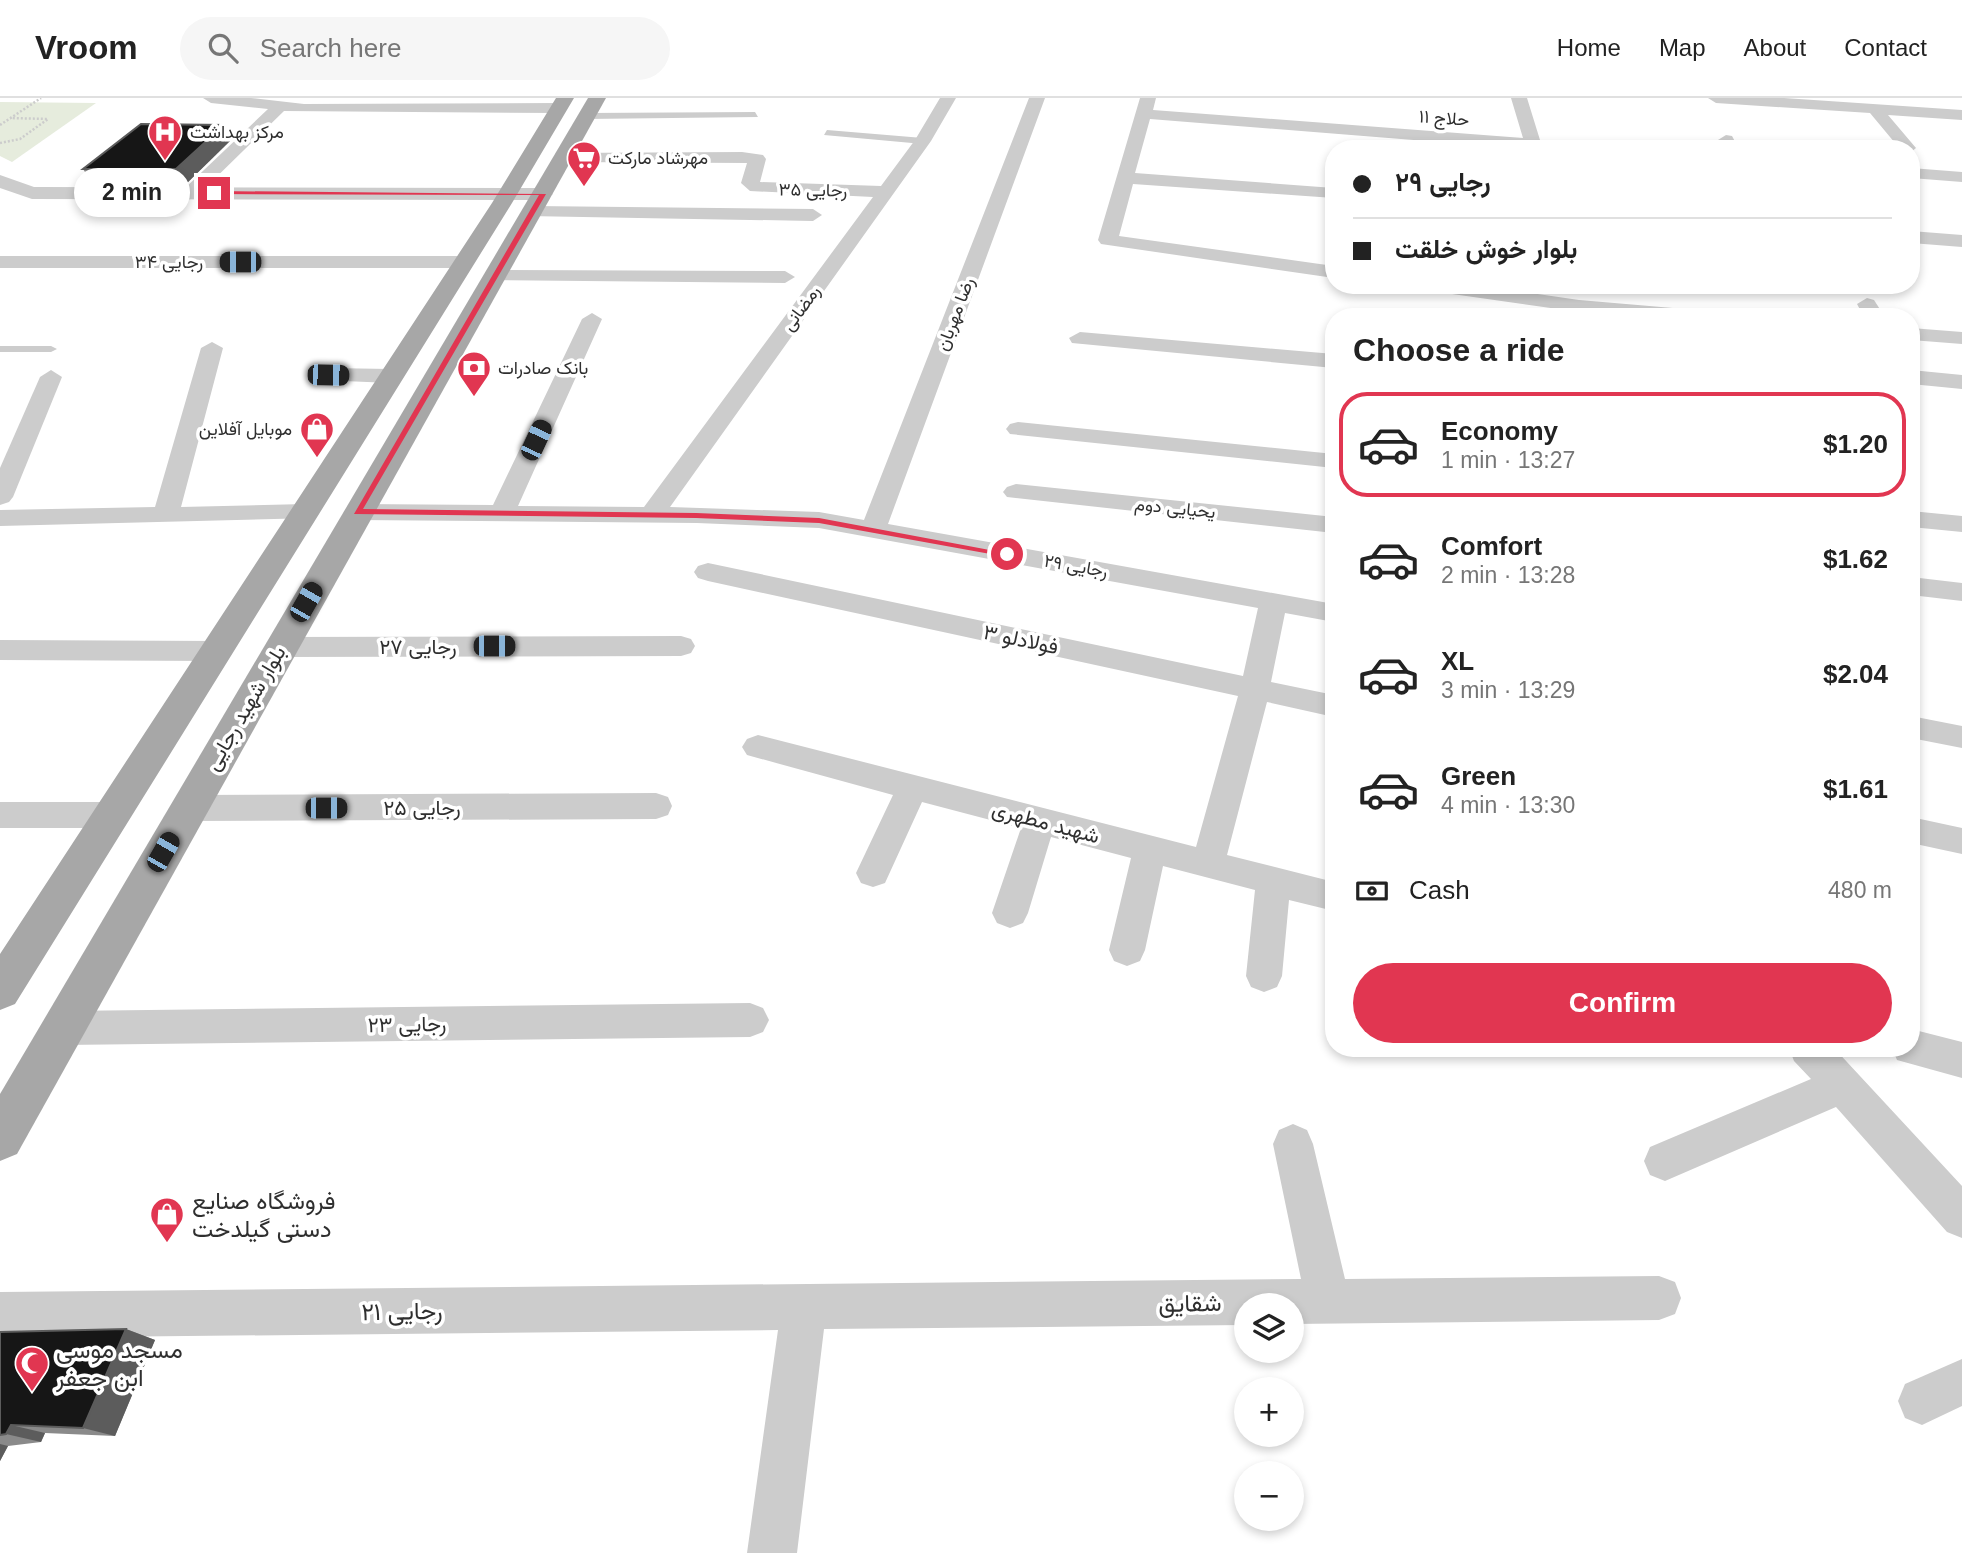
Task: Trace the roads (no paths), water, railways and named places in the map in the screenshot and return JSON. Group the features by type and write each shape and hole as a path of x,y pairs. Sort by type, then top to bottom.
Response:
{"main road":[{"name":"بلوار شهید رجایی","path":"0,991 463,262 525,201 564,157 577,105"},
{"name":"بلوار شهید رجایی","path":"0,1138 357,512 495,276 525,201 577,105"}],"street":[{"path":"211,98 280,107 577,105"},
{"name":"رمضانی","path":"651,515 923,141 948,98"},
{"name":"رضا مهربان","path":"873,530 1037,98"},
{"path":"1519,98 1531,140"},
{"path":"1716,98 1812,101 1960,114"},
{"path":"1146,106 1108,240 1325,271"},
{"name":"حلاج ۱۱","path":"1146,106 1475,140"},
{"path":"190,193 280,107"},
{"path":"1874,108 1901,140"},
{"name":"رجایی ۳۵","path":"564,157 742,157 757,159 750,183 757,187 886,192"},
{"path":"1920,174 1962,177"},
{"path":"1125,178 1325,192"},
{"path":"0,181 20,201 525,201"},
{"path":"20,201 190,193 525,201 813,215"},
{"path":"1920,238 1962,241"},
{"name":"رجایی ۳۴","path":"0,262 463,262"},
{"path":"495,276 785,277"},
{"path":"1483,294 1563,308"},
{"path":"502,513 592,319"},
{"path":"1920,335 1962,338"},
{"path":"1080,338 1325,360"},
{"path":"166,515 212,348"},
{"path":"328,375 391,376"},
{"path":"1920,375 1962,382"},
{"path":"0,497 51,377"},
{"path":"1018,429 1325,460"},
{"name":"یحیایی دوم","path":"1016,492 1325,524"},
{"path":"0,518 305,512"},
{"name":"رجایی ۲۹","path":"357,512 819,520 1325,610"},
{"path":"1920,520 1962,524"},
{"name":"فولادلو ۳","path":"708,572 1325,704"},
{"path":"1920,587 1962,592"},
{"path":"1208,864 1255,690 1273,601"},
{"name":"رجایی ۲۷","path":"280,647 681,646"},
{"path":"0,650 216,651"},
{"path":"1920,729 1962,737"},
{"name":"شهید مطهری","path":"758,747 1325,895"},
{"path":"873,873 914,787"},
{"name":"رجایی ۲۵","path":"188,808 656,806"},
{"path":"0,815 112,815"},
{"path":"1010,913 1040,820"},
{"path":"1920,832 1962,841"},
{"path":"1128,950 1150,849"},
{"path":"1264,976 1273,881"},
{"name":"رجایی ۲۳","path":"63,1028 751,1020"},
{"path":"1920,1049 1962,1060"},
{"path":"1816,1057 1962,1217"},
{"path":"1665,1161 1842,1085"},
{"path":"1293,1144 1328,1301"},
{"name":"شقایق","path":"804,1307 1660,1298"},
{"path":"772,1553 804,1307"},
{"name":"رجایی ۲۱","path":"0,1315 804,1307"}],"lane":[{"path":"577,105 755,115"},
{"path":"827,132 923,141"},
{"path":"0,349 51,349"}],"place":[{"name":"مرکز بهداشت","path":"165,162"},
{"name":"مهرشاد مارکت","path":"584,188"},
{"name":"بانک صادرات","path":"474,398"},
{"name":"موبایل آفلاین","path":"317,459"},
{"name":"فروشگاه صنایع دستی گیلدخت","path":"167,1244"},
{"name":"مسجد موسی ابن جعفر","path":"32,1393"}]}
